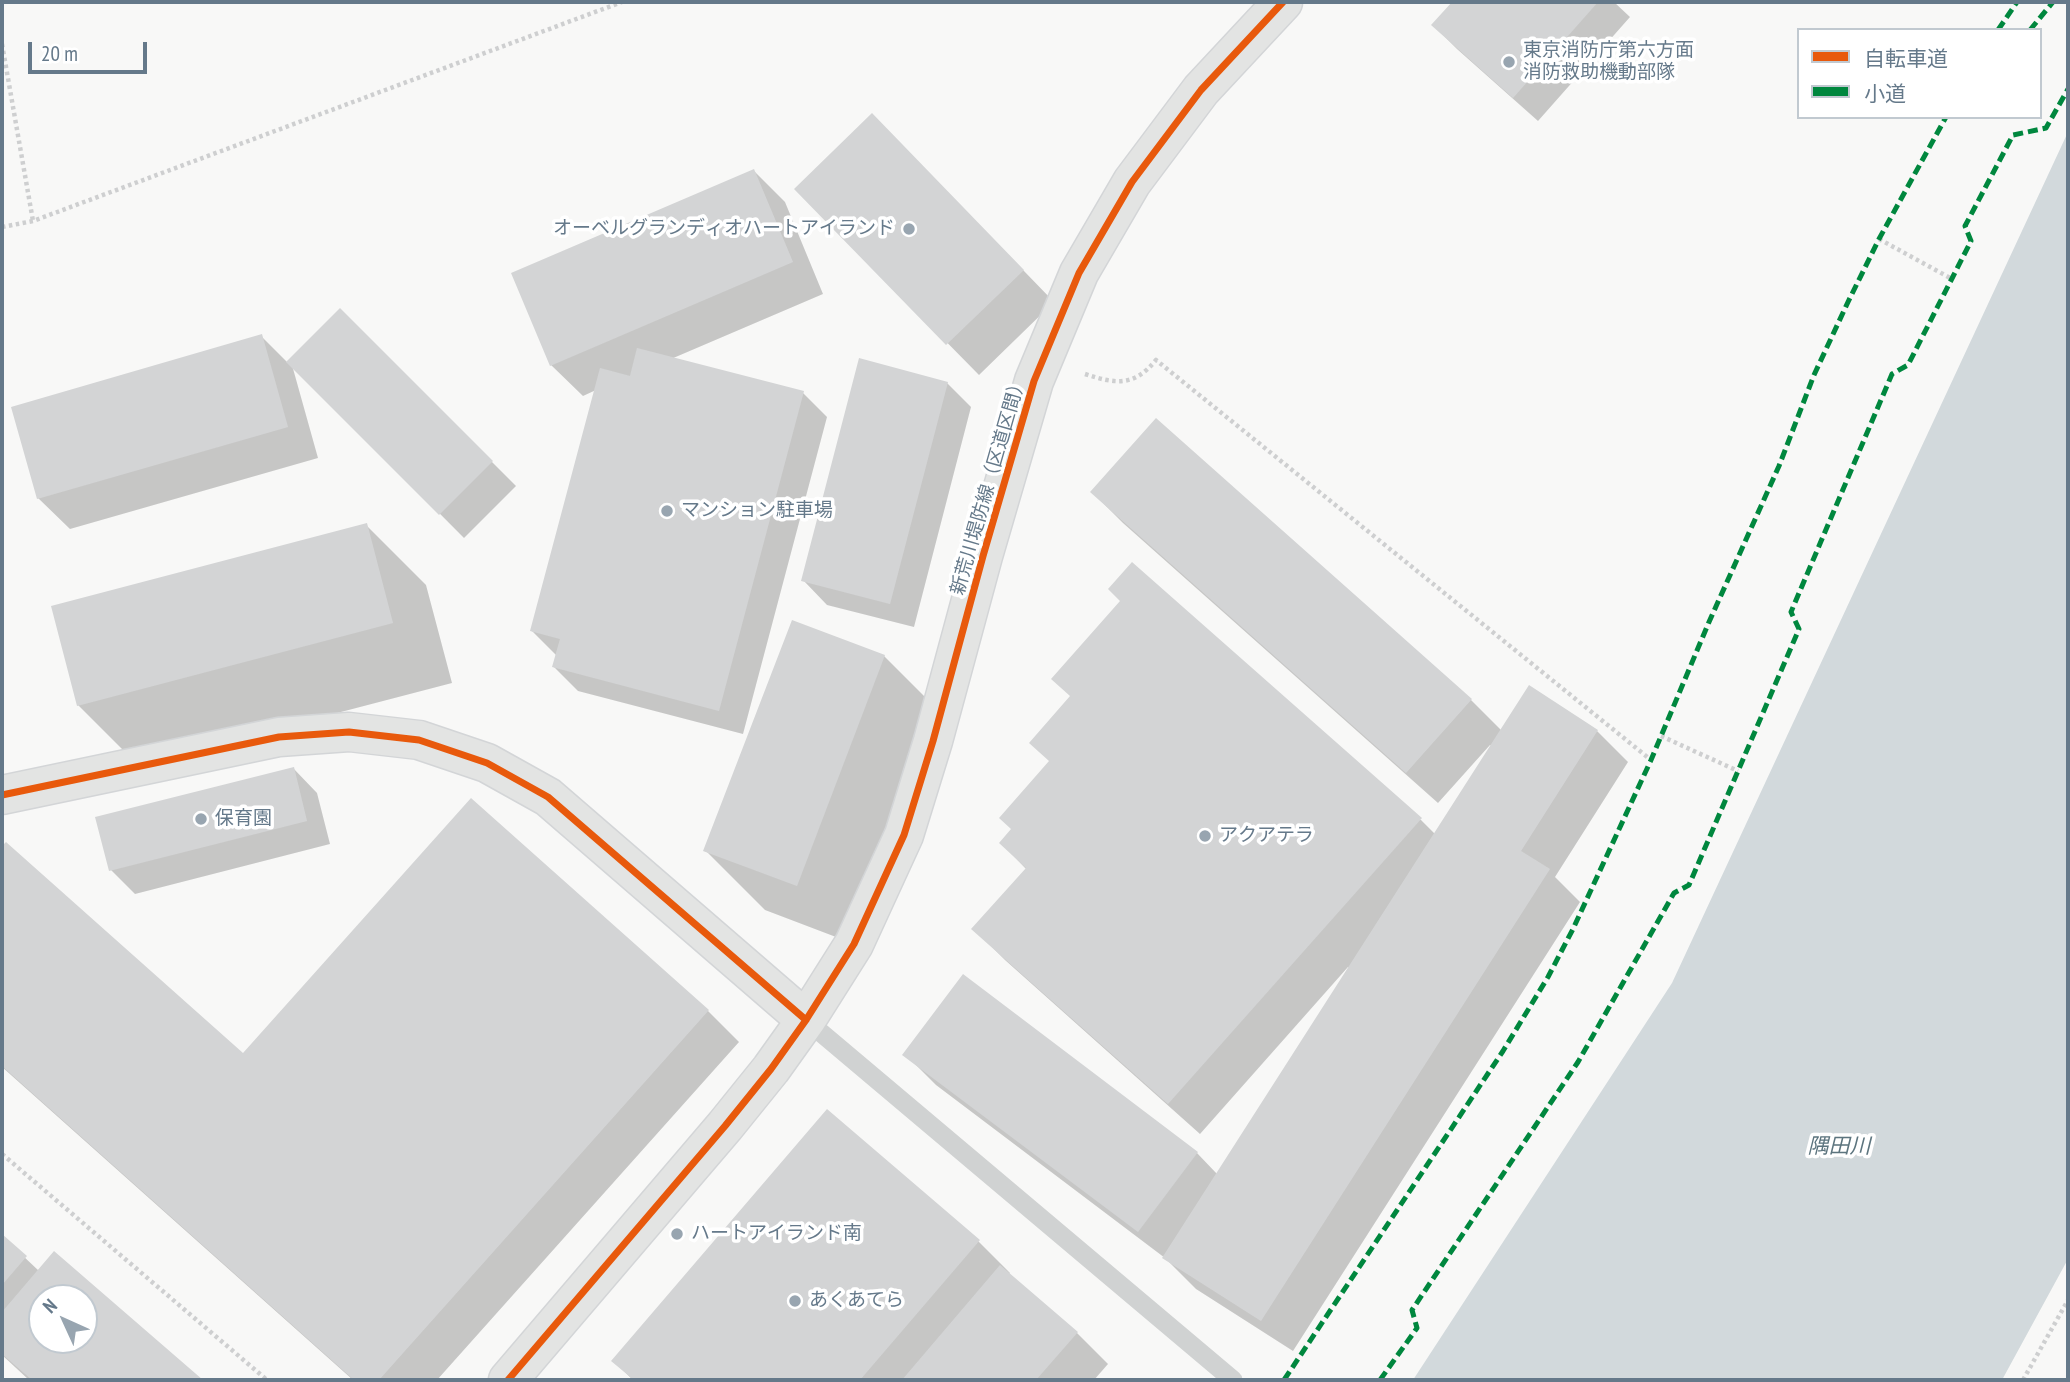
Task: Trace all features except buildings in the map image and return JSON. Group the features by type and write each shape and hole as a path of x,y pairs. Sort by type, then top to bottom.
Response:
{"street":[{"name":"新荒川堤防線（区道区間）","path":"508,1380 771,1069 854,944 904,835 1034,381 1079,273 1140,171 1201,90 1283,2"},
{"path":"2,795 279,737 349,732 419,740 487,763 548,797 806,1020"}],"lane":[{"path":"806,1020 1233,1380"}],"path":[{"path":"2,227 33,220 622,2"},
{"path":"2,44 33,220"},
{"path":"1879,239 1952,279"},
{"path":"1085,374 1108,382 1129,381 1148,369 1156,360 1651,760"},
{"path":"1661,736 1738,771"},
{"path":"2,1154 267,1380"},
{"path":"2023,1380 2068,1300"}],"water":[{"name":"隅田川","path":"2068,132 2068,1259 2002,1380 1413,1380 1672,983"}],"marked path":[{"path":"1999,28 2017,2"},
{"path":"2032,28 2053,2"},
{"path":"1380,1380 1417,1328 1412,1310 1578,1062 1674,893 1689,885 1799,629 1791,612 1892,374 1908,365 1971,241 1965,226 2013,135 2046,128 2068,89"},
{"path":"1284,1380 1503,1051 1548,977 1651,760 1779,466 1814,375 1879,239 1945,119"}],"cycle path":[{"path":"508,1380 771,1069 854,944 904,835 1034,381 1079,273 1132,182 1201,90 1283,2"},
{"path":"2,795 279,737 349,732 419,740 487,763 548,797 806,1020"}],"place":[{"name":"東京消防庁第六方面 消防救助機動部隊","path":"1509,62"},
{"name":"オーベルグランディオハートアイランド","path":"909,229"},
{"name":"マンション駐車場","path":"667,511"},
{"name":"保育園","path":"201,819"},
{"name":"アクアテラ","path":"1205,836"},
{"name":"ハートアイランド南","path":"677,1234"},
{"name":"あくあてら","path":"795,1301"}]}
